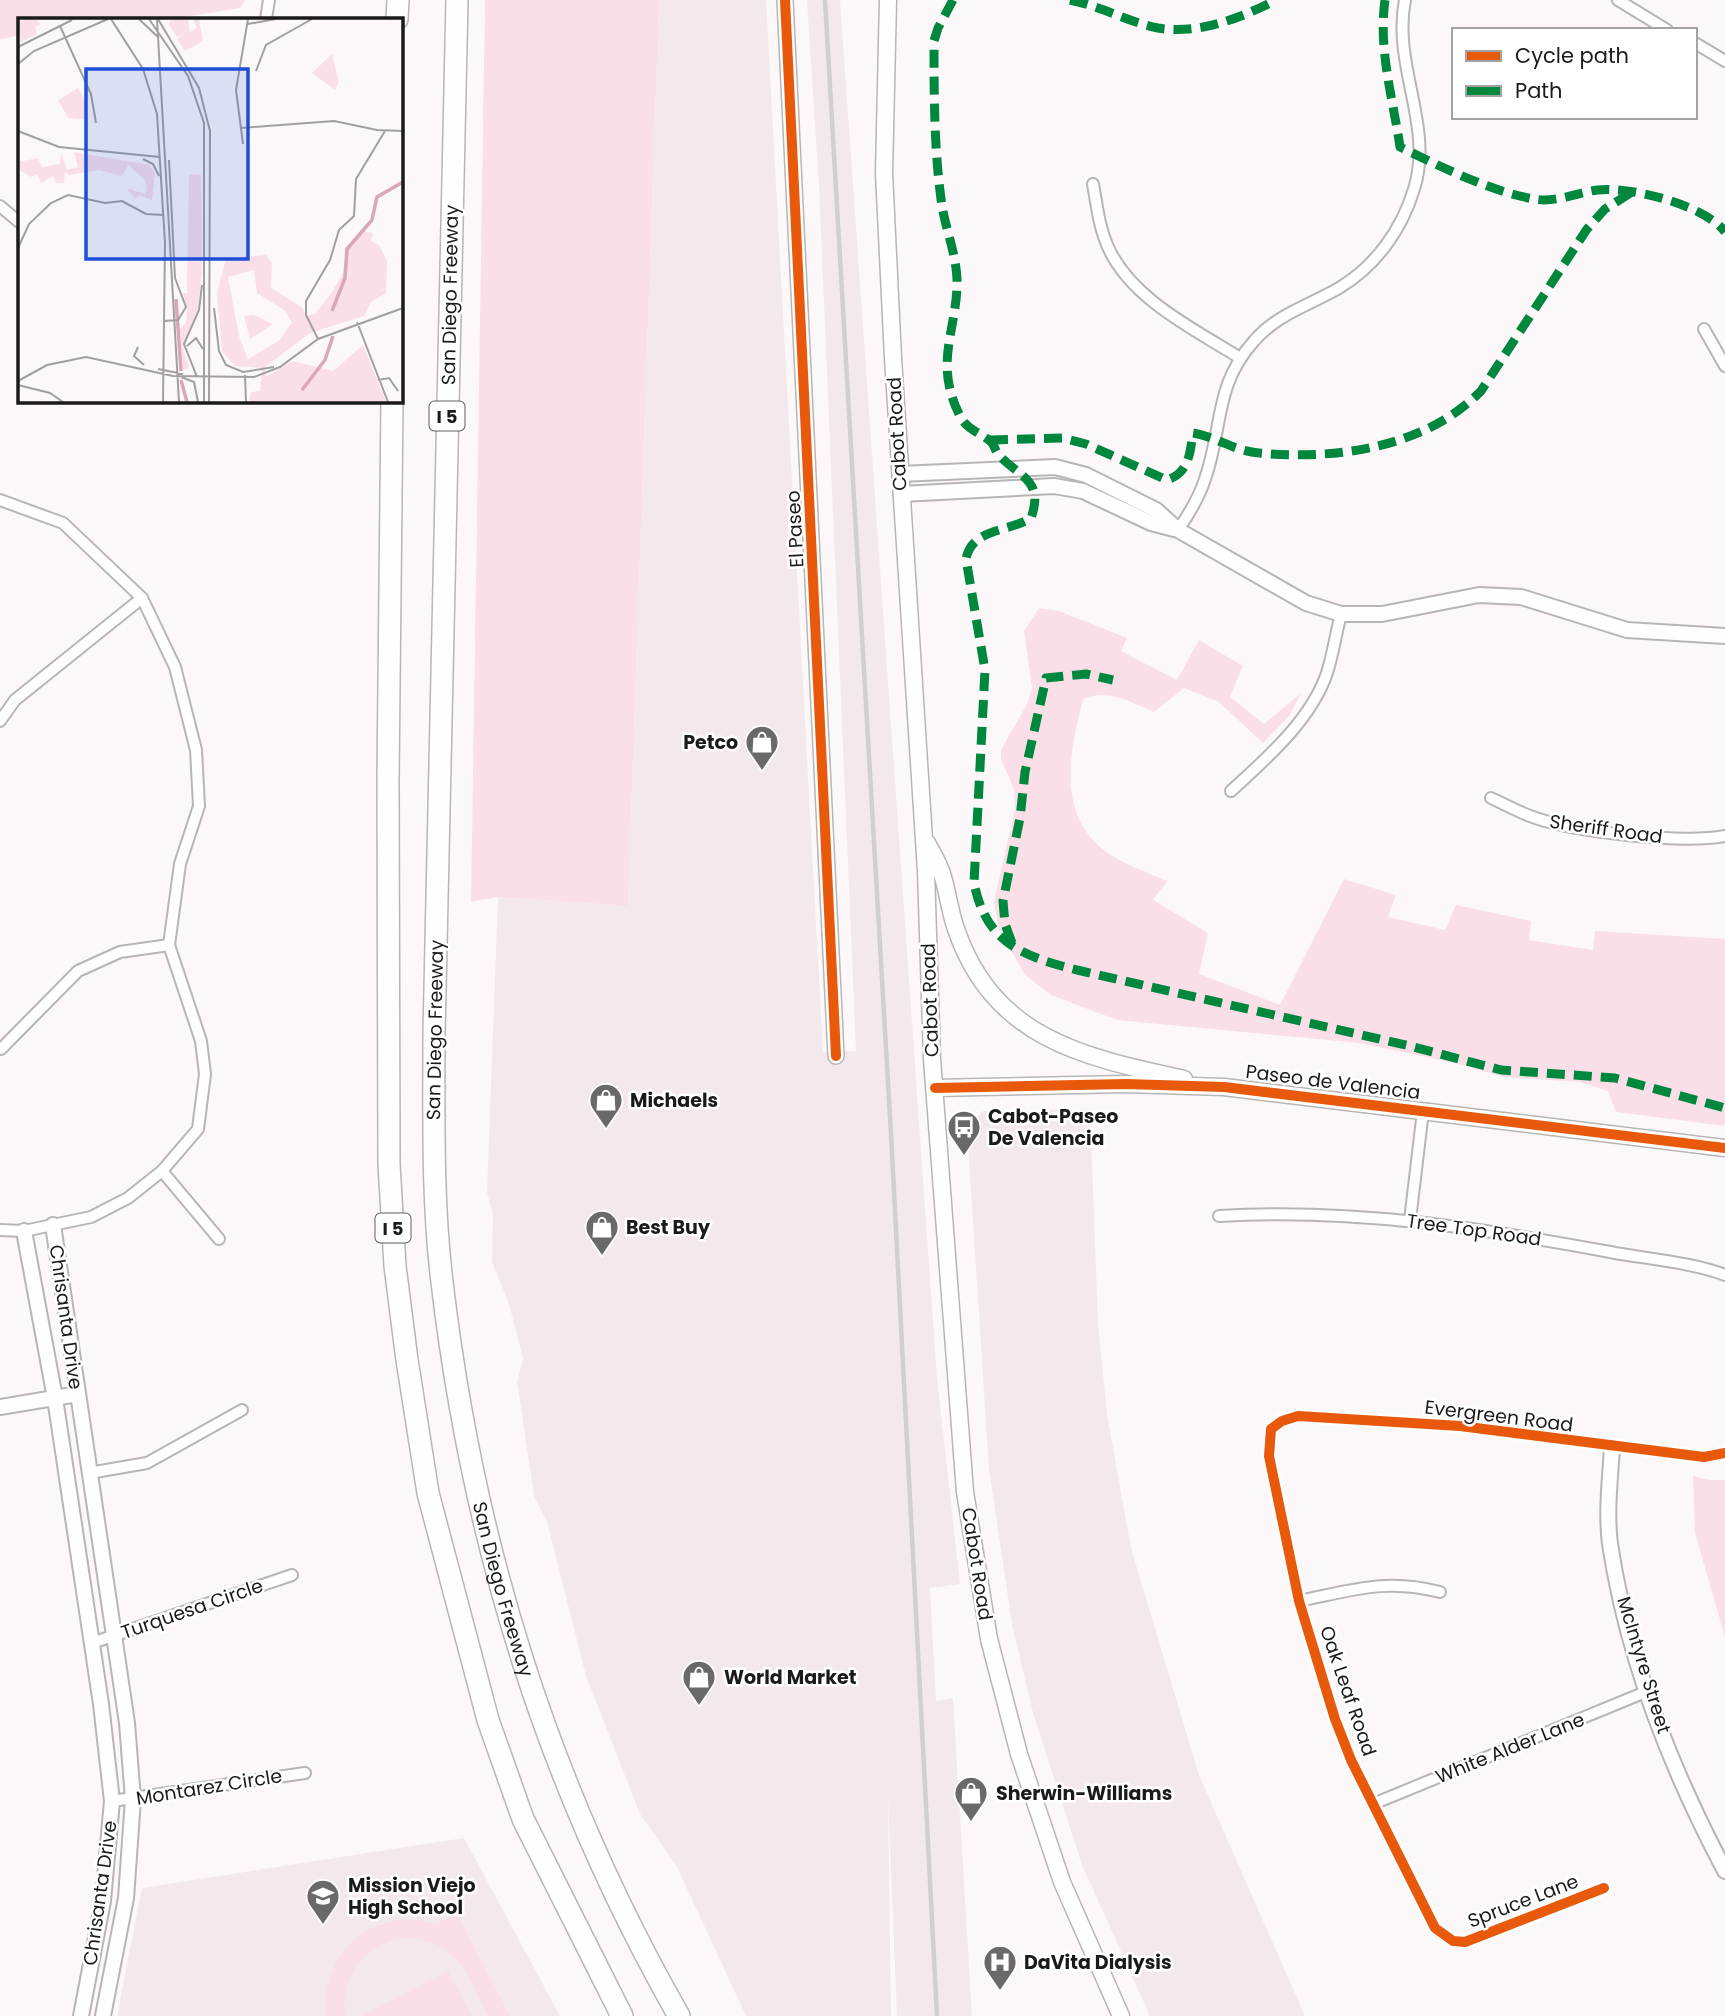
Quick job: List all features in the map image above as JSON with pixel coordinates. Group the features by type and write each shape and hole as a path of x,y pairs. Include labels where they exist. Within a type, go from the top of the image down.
{"highway":[{"path":"397,18 398,0"},
{"name":"San Diego Freeway","path":"457,0 434,1034 434,1157 442,1280 466,1448 483,1526 516,1643 540,1717 583,1826 635,1939 679,2016"},
{"name":"I 5","path":"393,402 387,779 389,1164 396,1266 407,1360 428,1493 488,1720 523,1819 622,2016"}],"main road":[{"name":"Cabot Road","path":"888,0 884,173 901,494 924,836 935,1088 960,1437 979,1585 1003,1701 1040,1823 1083,1932 1121,2016"},
{"path":"924,836 943,874 956,929 972,965 1006,1007 1031,1028 1086,1056 1224,1087"},
{"name":"Paseo de Valencia","path":"935,1088 1115,1084 1224,1087 1725,1148"}],"street":[{"path":"266,18 268,0"},
{"name":"El Paseo","path":"785,0 836,1056"},
{"path":"1178,530 1206,477 1219,410 1240,358 1256,338 1285,315 1340,287 1376,259 1400,224 1415,187 1420,156 1417,114 1401,43 1405,0"},
{"path":"1618,0 1664,28"},
{"path":"1697,44 1725,61"},
{"path":"1093,184 1099,224 1109,250 1126,277 1163,307 1240,358"},
{"path":"0,206 18,221"},
{"path":"1704,329 1725,366"},
{"path":"900,474 1055,467 1115,487 1156,510 1178,530 1306,603 1341,614 1382,614 1479,595 1521,597 1627,630 1725,635"},
{"path":"901,494 1054,486 1083,491 1151,523 1178,530"},
{"name":"Chrisanta Drive","path":"0,500 63,523 142,598 175,667 196,750 200,806 180,864 169,946 201,1041 205,1074 198,1129 162,1171 128,1199 91,1217 53,1226 127,1723 133,1800 126,1898 103,2016"},
{"path":"0,721 15,700 142,598"},
{"path":"1231,791 1296,726 1314,700 1326,674 1341,614"},
{"name":"Sheriff Road","path":"1491,797 1531,817 1560,825 1679,839 1725,836"},
{"path":"1,1049 78,971 120,952 169,946"},
{"path":"1410,1220 1423,1111"},
{"path":"162,1171 219,1239"},
{"name":"Tree Top Road","path":"1219,1216 1317,1215 1410,1220 1508,1233 1725,1275"},
{"path":"0,1230 24,1231 53,1226"},
{"name":"Chrisanta Drive","path":"24,1231 55,1398 92,1643 112,1801 103,1901 81,2016"},
{"path":"0,1407 78,1394"},
{"path":"89,1473 147,1463 242,1410"},
{"name":"Evergreen Road","path":"1271,1429 1282,1421 1298,1416 1460,1426 1612,1448 1704,1457 1725,1453"},
{"name":"Oak Leaf Road","path":"1271,1429 1269,1456 1299,1601 1335,1719 1373,1804 1435,1928 1453,1941"},
{"name":"McIntyre Street","path":"1612,1448 1608,1503 1610,1544 1648,1691 1697,1816 1725,1871"},
{"name":"Turquesa Circle","path":"92,1643 292,1575"},
{"path":"1299,1601 1380,1584 1412,1584 1440,1592"},
{"name":"White Alder Lane","path":"1373,1804 1648,1691"},
{"name":"Montarez Circle","path":"112,1801 305,1773"},
{"name":"Spruce Lane","path":"1453,1941 1476,1939 1605,1888"}],"shaded area":[{"path":"0,0 245,0 240,8 178,18 18,18 18,36 0,39"},
{"path":"485,0 659,0 628,906 498,897 471,902"},
{"path":"659,0 766,0 823,1052 856,1051 819,186 807,0 840,0 937,1378 960,1584 930,1588 936,1701 953,1698 972,2016 897,2016 888,1798 891,2016 746,2016 676,1865 640,1814 586,1676 547,1522 534,1496 517,1382 523,1358 509,1304 492,1262 493,1215 487,1192 498,897 628,906"},
{"path":"1039,608 1059,611 1127,638 1121,651 1177,680 1199,640 1243,666 1230,697 1264,724 1301,693 1290,715 1263,743 1219,702 1184,688 1154,712 1110,696 1083,699 1075,734 1071,771 1071,789 1081,824 1092,839 1108,853 1167,881 1153,900 1208,933 1199,974 1280,1005 1344,879 1396,895 1388,917 1445,930 1456,905 1531,921 1529,940 1593,950 1595,931 1725,939 1725,1126 1616,1112 1608,1091 1579,1082 1504,1077 1455,1063 1360,1043 1117,1020 1051,995 1025,975 999,929 994,902 1015,809 1014,789 1001,759 1001,750 1027,704 1032,688 1024,631"},
{"path":"1090,1109 1098,1323 1107,1414 1131,1548 1199,1775 1305,2016 1150,2016 1082,1865 1033,1713 1012,1624 989,1470 967,1128 983,1111"},
{"path":"1693,1476 1725,1480 1725,1637 1695,1533"},
{"name":"Mission Viejo High School","path":"464,1838 560,2016 117,2016 142,1888"},
{"path":"457,1913 510,2016 488,2016 455,1958 430,1942 411,1938 392,1941 375,1949 361,1961 351,1977 345,1995 346,2016 326,2016 327,1992 332,1971 343,1952 357,1938 375,1927 395,1921 417,1920 440,1925 440,1922"},
{"path":"448,1971 472,2016 361,2016"}],"railway":[{"path":"825,0 891,1134 937,2016"}],"marked path":[{"path":"953,0 934,41 937,165 957,279 947,361 948,378 951,395 962,419 991,442 998,454 1027,480 1035,495 1031,518 983,536 970,549 966,559 985,670 974,883 987,920 1009,944 1023,952 1077,970 1410,1046 1501,1070 1615,1078 1725,1108"},
{"path":"1070,0 1147,25 1173,30 1219,23 1276,0"},
{"path":"1385,0 1383,37 1400,147 1466,177 1518,196 1550,200 1597,190 1647,194 1701,213 1725,232"},
{"path":"990,440 1062,438 1086,444 1167,480 1180,473 1184,467 1193,433 1250,452 1288,455 1348,451 1406,438 1434,426 1481,391 1587,229 1605,209 1632,192"},
{"path":"1012,943 1005,924 1003,901 1020,818 1025,772 1046,678 1086,674 1113,680"}],"cycle path":[{"path":"785,0 836,1056"},
{"path":"935,1088 1126,1084 1224,1087 1725,1148"},
{"path":"1604,1888 1465,1942 1453,1941 1435,1928 1351,1760 1335,1719 1299,1601 1269,1456 1271,1429 1282,1421 1298,1416 1460,1426 1704,1457 1725,1453"}],"place":[{"name":"Petco","path":"762,772"},
{"name":"Michaels","path":"606,1130"},
{"name":"Cabot-Paseo De Valencia","path":"964,1157"},
{"name":"Best Buy","path":"602,1257"},
{"name":"World Market","path":"699,1707"},
{"name":"Sherwin-Williams","path":"971,1823"},
{"name":"Mission Viejo High School","path":"323,1926"},
{"name":"DaVita Dialysis","path":"1000,1992"}]}
